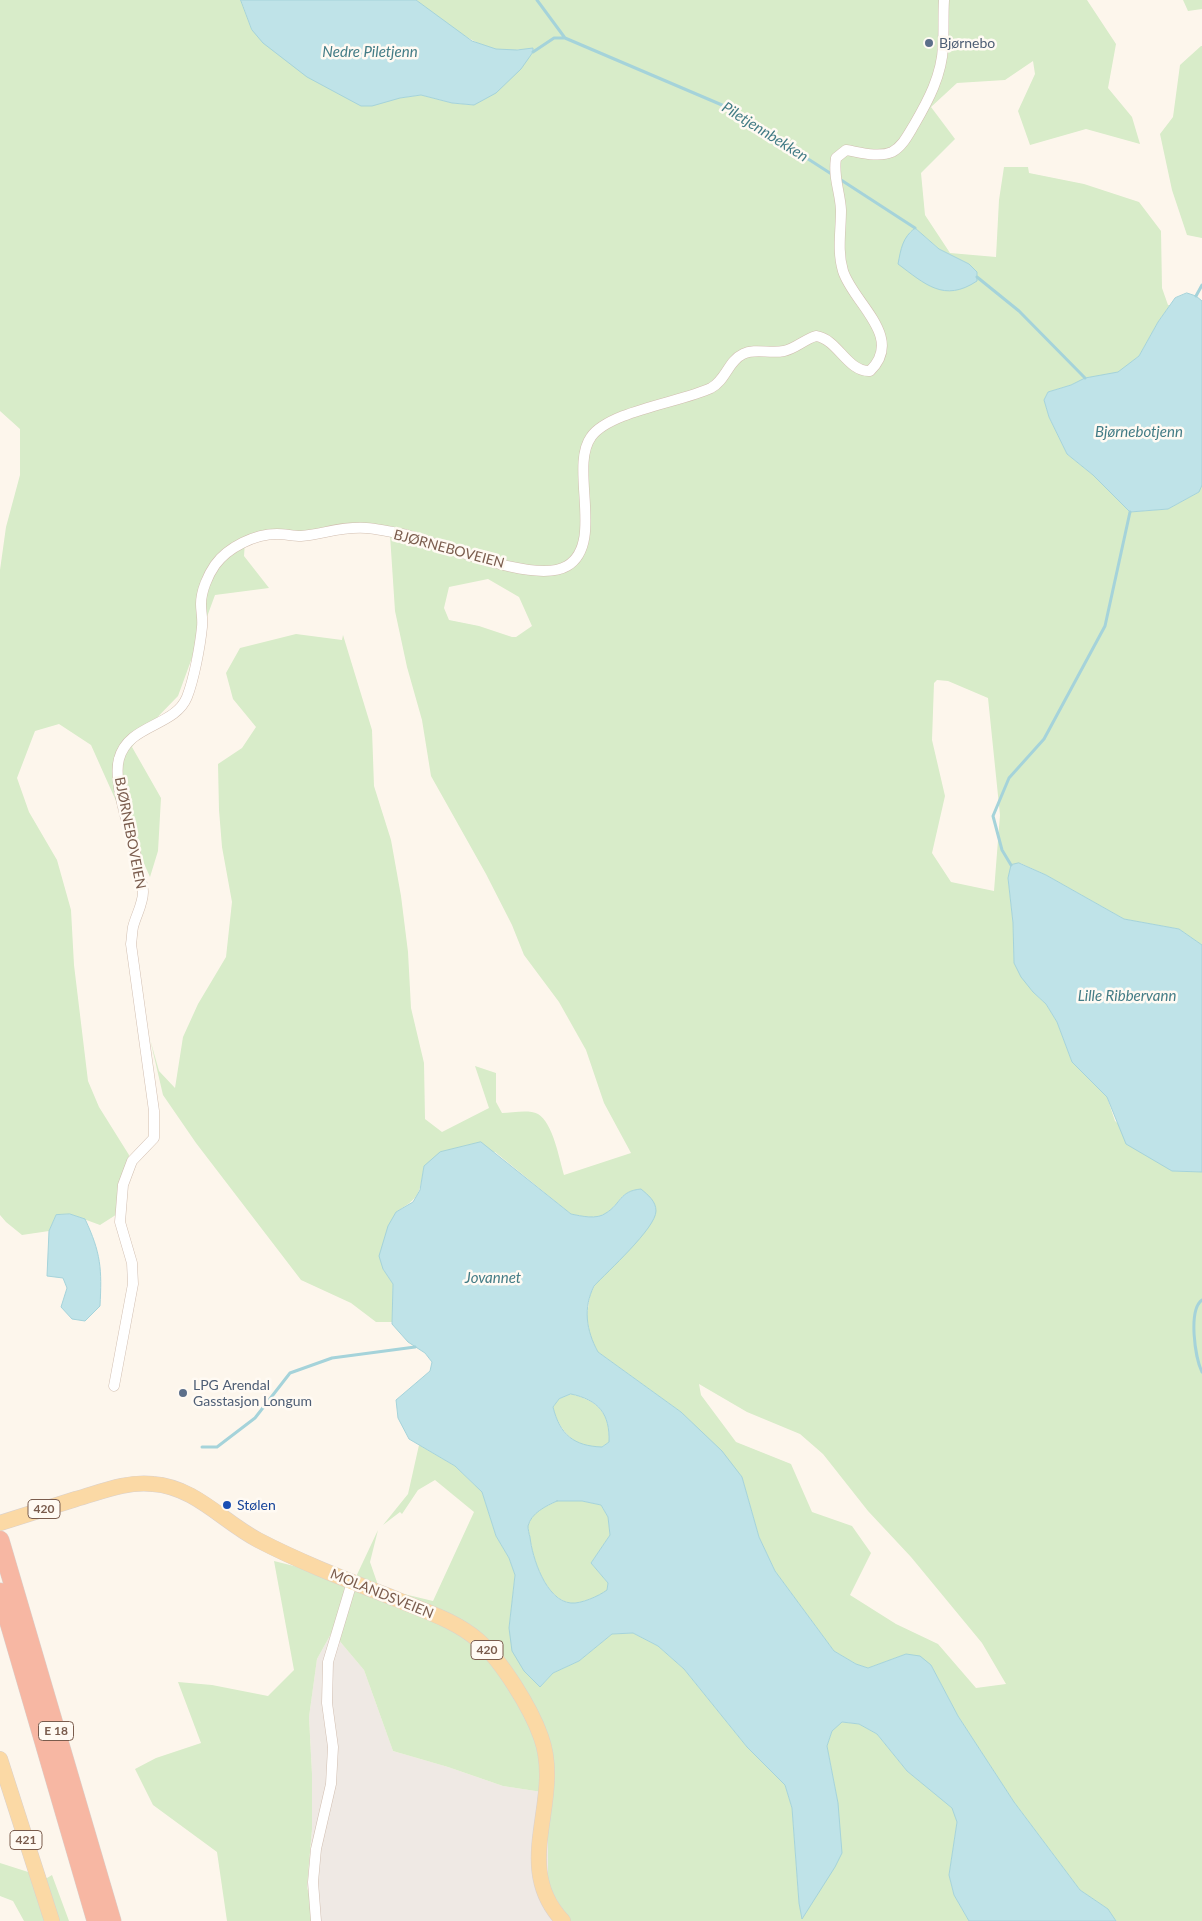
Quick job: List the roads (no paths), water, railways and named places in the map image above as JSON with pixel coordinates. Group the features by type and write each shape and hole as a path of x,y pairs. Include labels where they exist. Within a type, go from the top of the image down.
{"highway":[{"name":"E 18","path":"0,1540 112,1921"},
{"name":"E 18","path":"0,1592 96,1921"}],"main road":[{"name":"MOLANDSVEIEN","path":"0,1523 122,1485 162,1485 183,1490 193,1495 224,1518 290,1556 432,1614 467,1632 490,1653 521,1697 540,1736 547,1763 547,1788 538,1862 539,1876 548,1901 563,1921"},
{"name":"421","path":"0,1759 52,1921"},
{"name":"421","path":"0,1779 45,1921"}],"street":[{"name":"BJØRNEBOVEIEN","path":"114,1386 132,1284 132,1264 120,1222 123,1185 132,1161 154,1138 154,1111 131,944 133,927 143,893 138,864 122,807 117,772 119,757 127,743 135,735 168,718 185,702 200,639 203,589 216,564 236,547 256,537 277,534 301,536 345,528 367,528 407,535 472,556 528,569 547,571 565,568 574,561 582,544 586,514 583,458 586,444 593,433 610,423 657,404 708,389 722,379 732,362 740,355 749,352 785,351 816,336 827,340 861,370 870,371 878,364 883,349 876,326 843,272 840,251 841,208 834,171 836,158 846,150 877,154 890,153 898,148 908,134 929,100 940,68 943,47 944,0"},
{"path":"316,1921 313,1882 316,1849 331,1784 333,1747 327,1703 328,1662 341,1613 352,1582"}],"water":[{"name":"Nedre Piletjenn","path":"241,0 416,0 472,41 496,49 517,50 533,48 533,52 521,69 496,93 474,105 452,103 421,95 400,98 372,106 361,106 307,77 263,43 252,30"},
{"path":"915,228 939,249 969,264 977,272 977,281 965,287 945,291 926,284 898,264 905,240"},
{"name":"Bjørnebotjenn","path":"1187,293 1196,296 1202,301 1202,485 1199,492 1168,509 1130,512 1093,475 1067,454 1049,417 1044,400 1048,392 1071,385 1085,378 1118,372 1139,356 1158,322 1175,298"},
{"name":"Lille Ribbervann","path":"1019,863 1046,875 1124,919 1179,929 1202,945 1202,1172 1172,1171 1126,1144 1107,1097 1072,1062 1057,1022 1046,1004 1021,977 1014,963 1013,923 1008,878 1011,865"},
{"name":"Jovannet","path":"481,1142 571,1214 589,1217 602,1215 611,1209 624,1195 634,1190 641,1189 651,1198 655,1204 656,1211 654,1219 640,1239 594,1286 588,1302 587,1319 591,1336 598,1352 681,1412 722,1451 742,1477 759,1537 775,1571 834,1651 856,1664 868,1668 906,1654 920,1656 931,1665 958,1716 1014,1802 1080,1890 1108,1909 1116,1921 969,1921 954,1895 949,1875 957,1822 952,1808 907,1771 877,1734 859,1724 842,1722 832,1731 827,1746 838,1803 842,1853 802,1919 799,1903 792,1808 785,1785 747,1747 684,1669 658,1646 633,1633 612,1634 579,1661 553,1673 540,1687 524,1671 512,1651 509,1628 515,1575 509,1558 496,1536 482,1492 455,1466 409,1439 398,1418 396,1400 430,1371 432,1362 425,1353 408,1342 392,1324 393,1284 383,1269 379,1256 388,1226 396,1212 413,1202 420,1190 424,1166 440,1152","holes":["571,1394 596,1404 605,1416 609,1432 609,1442 602,1447 576,1441 564,1432 553,1407 559,1399","557,1501 582,1501 601,1505 608,1517 610,1535 591,1563 608,1583 607,1590 585,1601 571,1603 554,1595 542,1577 531,1545 528,1527 532,1517 540,1510"]},
{"path":"70,1214 85,1219 99,1261 101,1282 100,1306 85,1321 72,1319 61,1307 67,1288 63,1278 47,1276 49,1231 56,1215"}],"waterway":[{"name":"Piletjennbekken","path":"537,0 565,38 729,108 833,175"},
{"path":"533,52 554,38 565,38"},
{"name":"Piletjennbekken","path":"838,178 915,228"},
{"path":"977,277 1019,311 1085,378"},
{"path":"1196,296 1202,285"},
{"path":"1011,865 1002,850 993,816 1009,778 1044,739 1105,626 1130,512"},
{"path":"1202,1300 1198,1305 1194,1323 1195,1346 1202,1372"},
{"path":"202,1447 217,1447 255,1418 290,1373 332,1358 415,1347"}],"place":[{"name":"Bjørnebo","path":"929,43"},
{"name":"LPG Arendal Gasstasjon Longum","path":"183,1393"},
{"name":"Stølen","path":"227,1505"}]}
